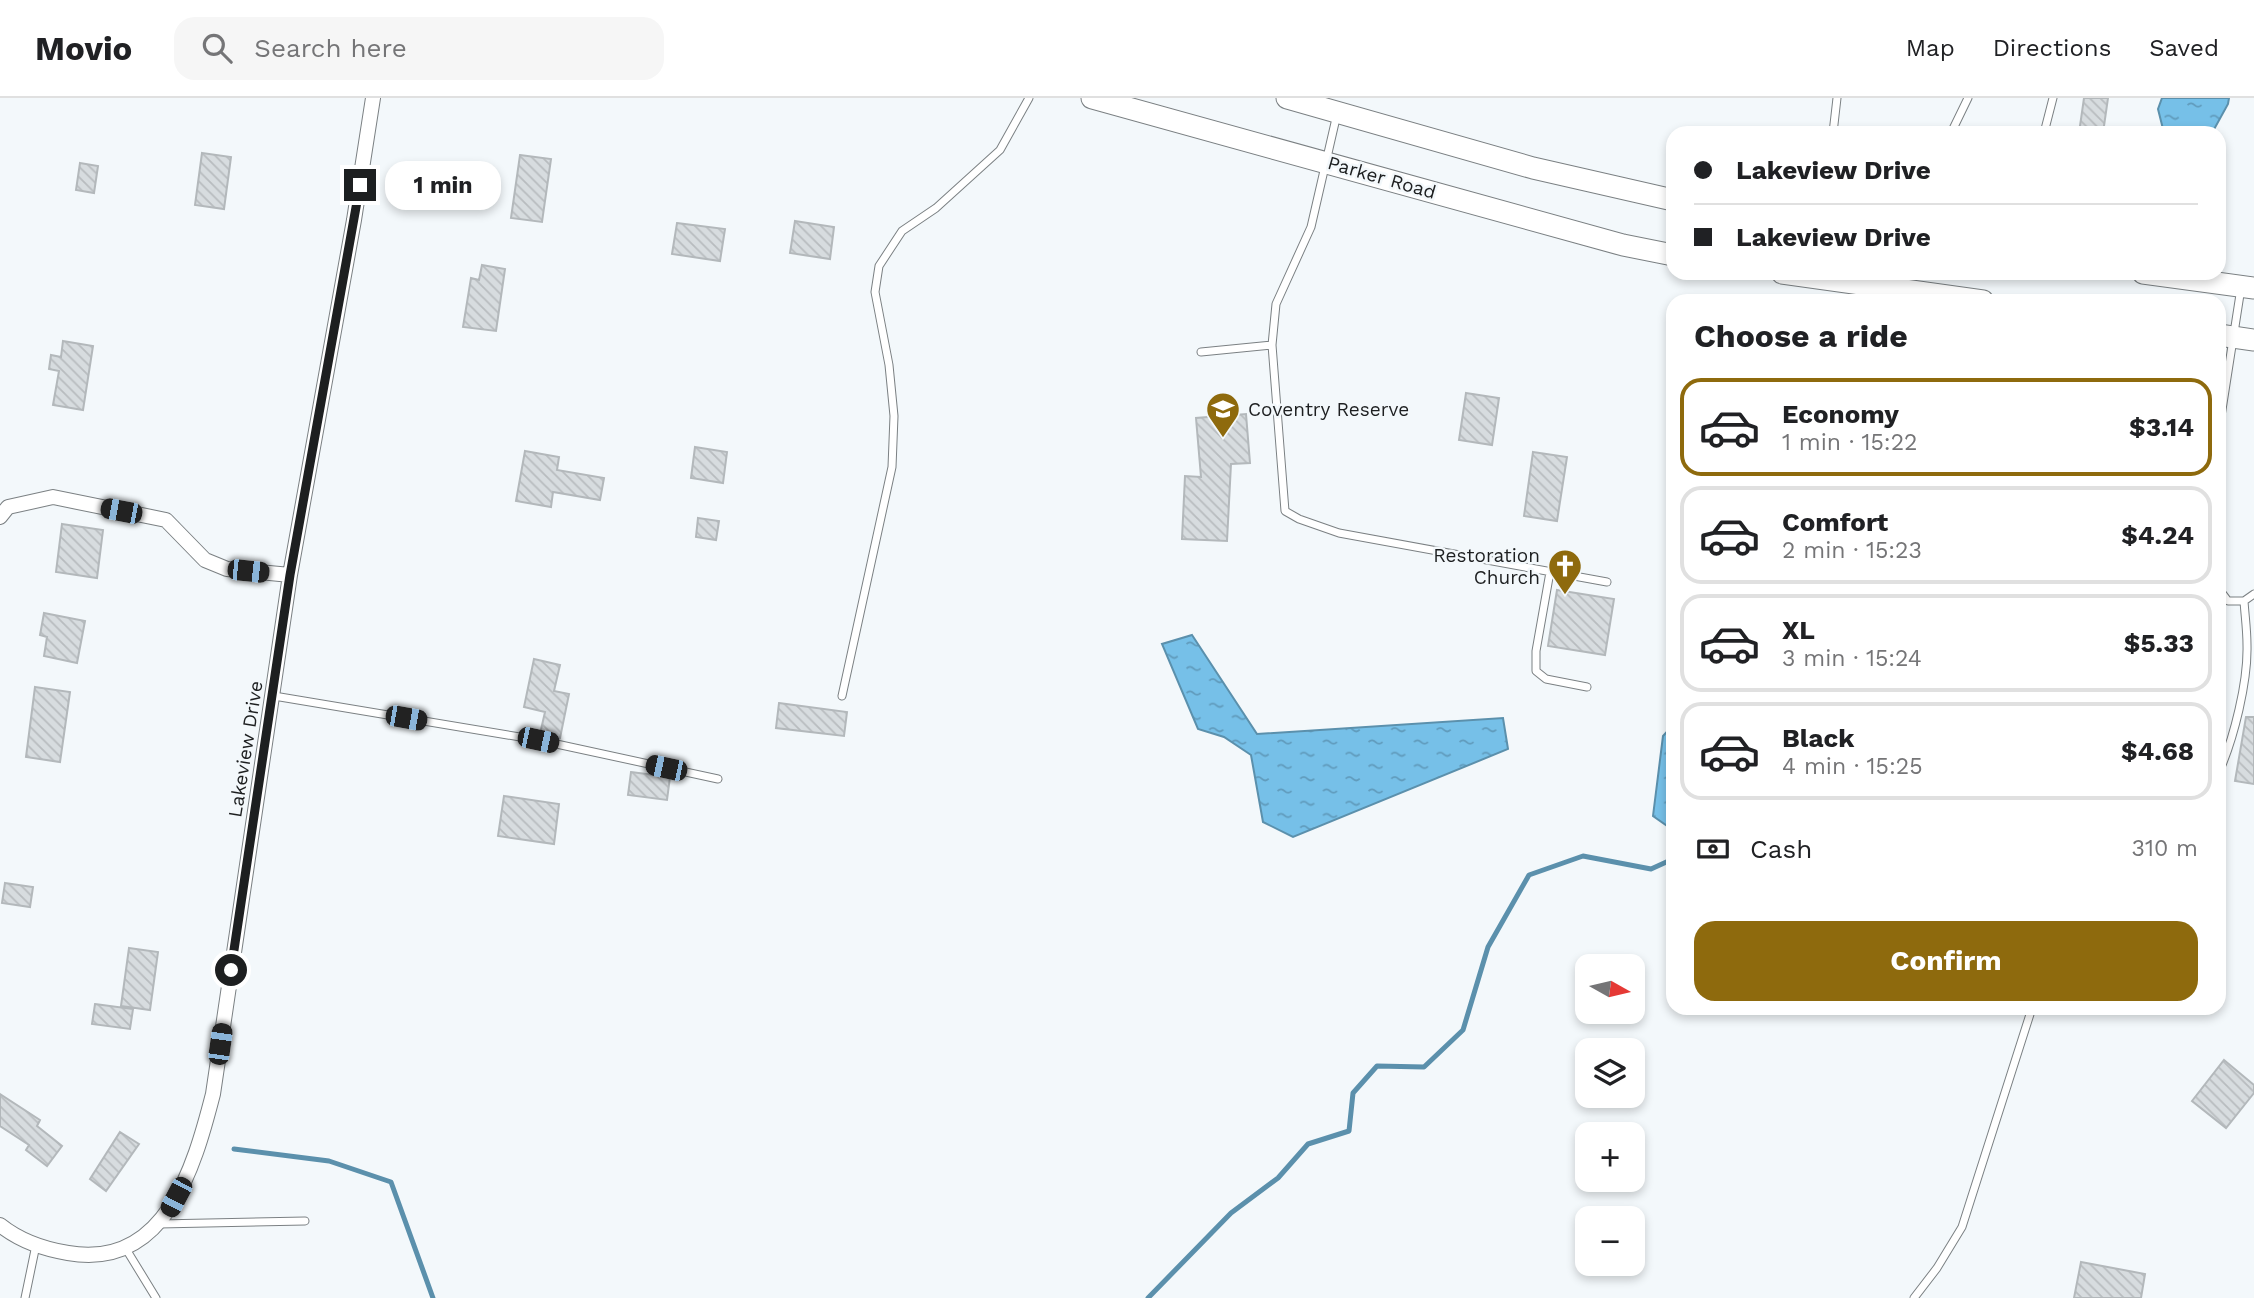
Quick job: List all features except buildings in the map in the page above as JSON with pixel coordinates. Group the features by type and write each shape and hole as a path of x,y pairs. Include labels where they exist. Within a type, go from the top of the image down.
{"main road":[{"name":"Parker Road","path":"1092,98 1324,160 1598,238 1666,253"},
{"path":"1287,98 1583,181 1666,199"},
{"path":"1832,280 1933,294"},
{"path":"2196,280 2248,287"}],"street":[{"name":"Lakeview Drive","path":"0,1224 36,1245 78,1255 102,1255 125,1249 142,1239 166,1216 195,1156 213,1094 290,575 356,209 373,98"},
{"path":"0,517 8,507 53,497 166,520 205,560 227,569 290,575"}],"lane":[{"path":"842,696 892,467 894,416 889,365 875,292 879,266 902,231 936,208 1000,150 1029,98"},
{"path":"1834,126 1837,98"},
{"path":"1954,126 1968,98"},
{"path":"2046,126 2053,98"},
{"path":"1337,113 1324,160 1311,227 1276,304 1272,345 1285,511 1298,519 1339,533 1607,582"},
{"path":"2226,389 2235,337 2248,287"},
{"path":"1200,352 1272,345"},
{"path":"1550,572 1535,651 1536,671 1546,679 1587,687"},
{"path":"2226,598 2228,601 2244,601 2254,594"},
{"path":"2226,756 2240,703 2248,647 2244,601"},
{"path":"274,696 538,740 718,779"},
{"path":"1914,1298 1937,1268 1962,1227 2030,1015"},
{"path":"159,1224 305,1221"},
{"path":"24,1298 36,1245"},
{"path":"125,1249 156,1298"}],"water":[{"path":"2162,98 2229,98 2216,126 2162,126 2158,109"},
{"path":"1192,635 1257,734 1503,718 1508,749 1293,837 1263,822 1251,755 1224,737 1198,729 1162,644"},
{"path":"1666,733 1666,825 1653,816 1663,736"}],"waterway":[{"path":"1148,1298 1231,1213 1278,1178 1308,1144 1349,1131 1353,1093 1377,1066 1424,1067 1463,1030 1488,947 1529,875 1583,856 1651,869 1666,862"},
{"path":"234,1149 329,1161 391,1182 433,1298"}],"place":[{"name":"Coventry Reserve","path":"1223,439"},
{"name":"Restoration Church","path":"1565,596"}],"route":[{"path":"231,970 290,575 360,185"}]}
